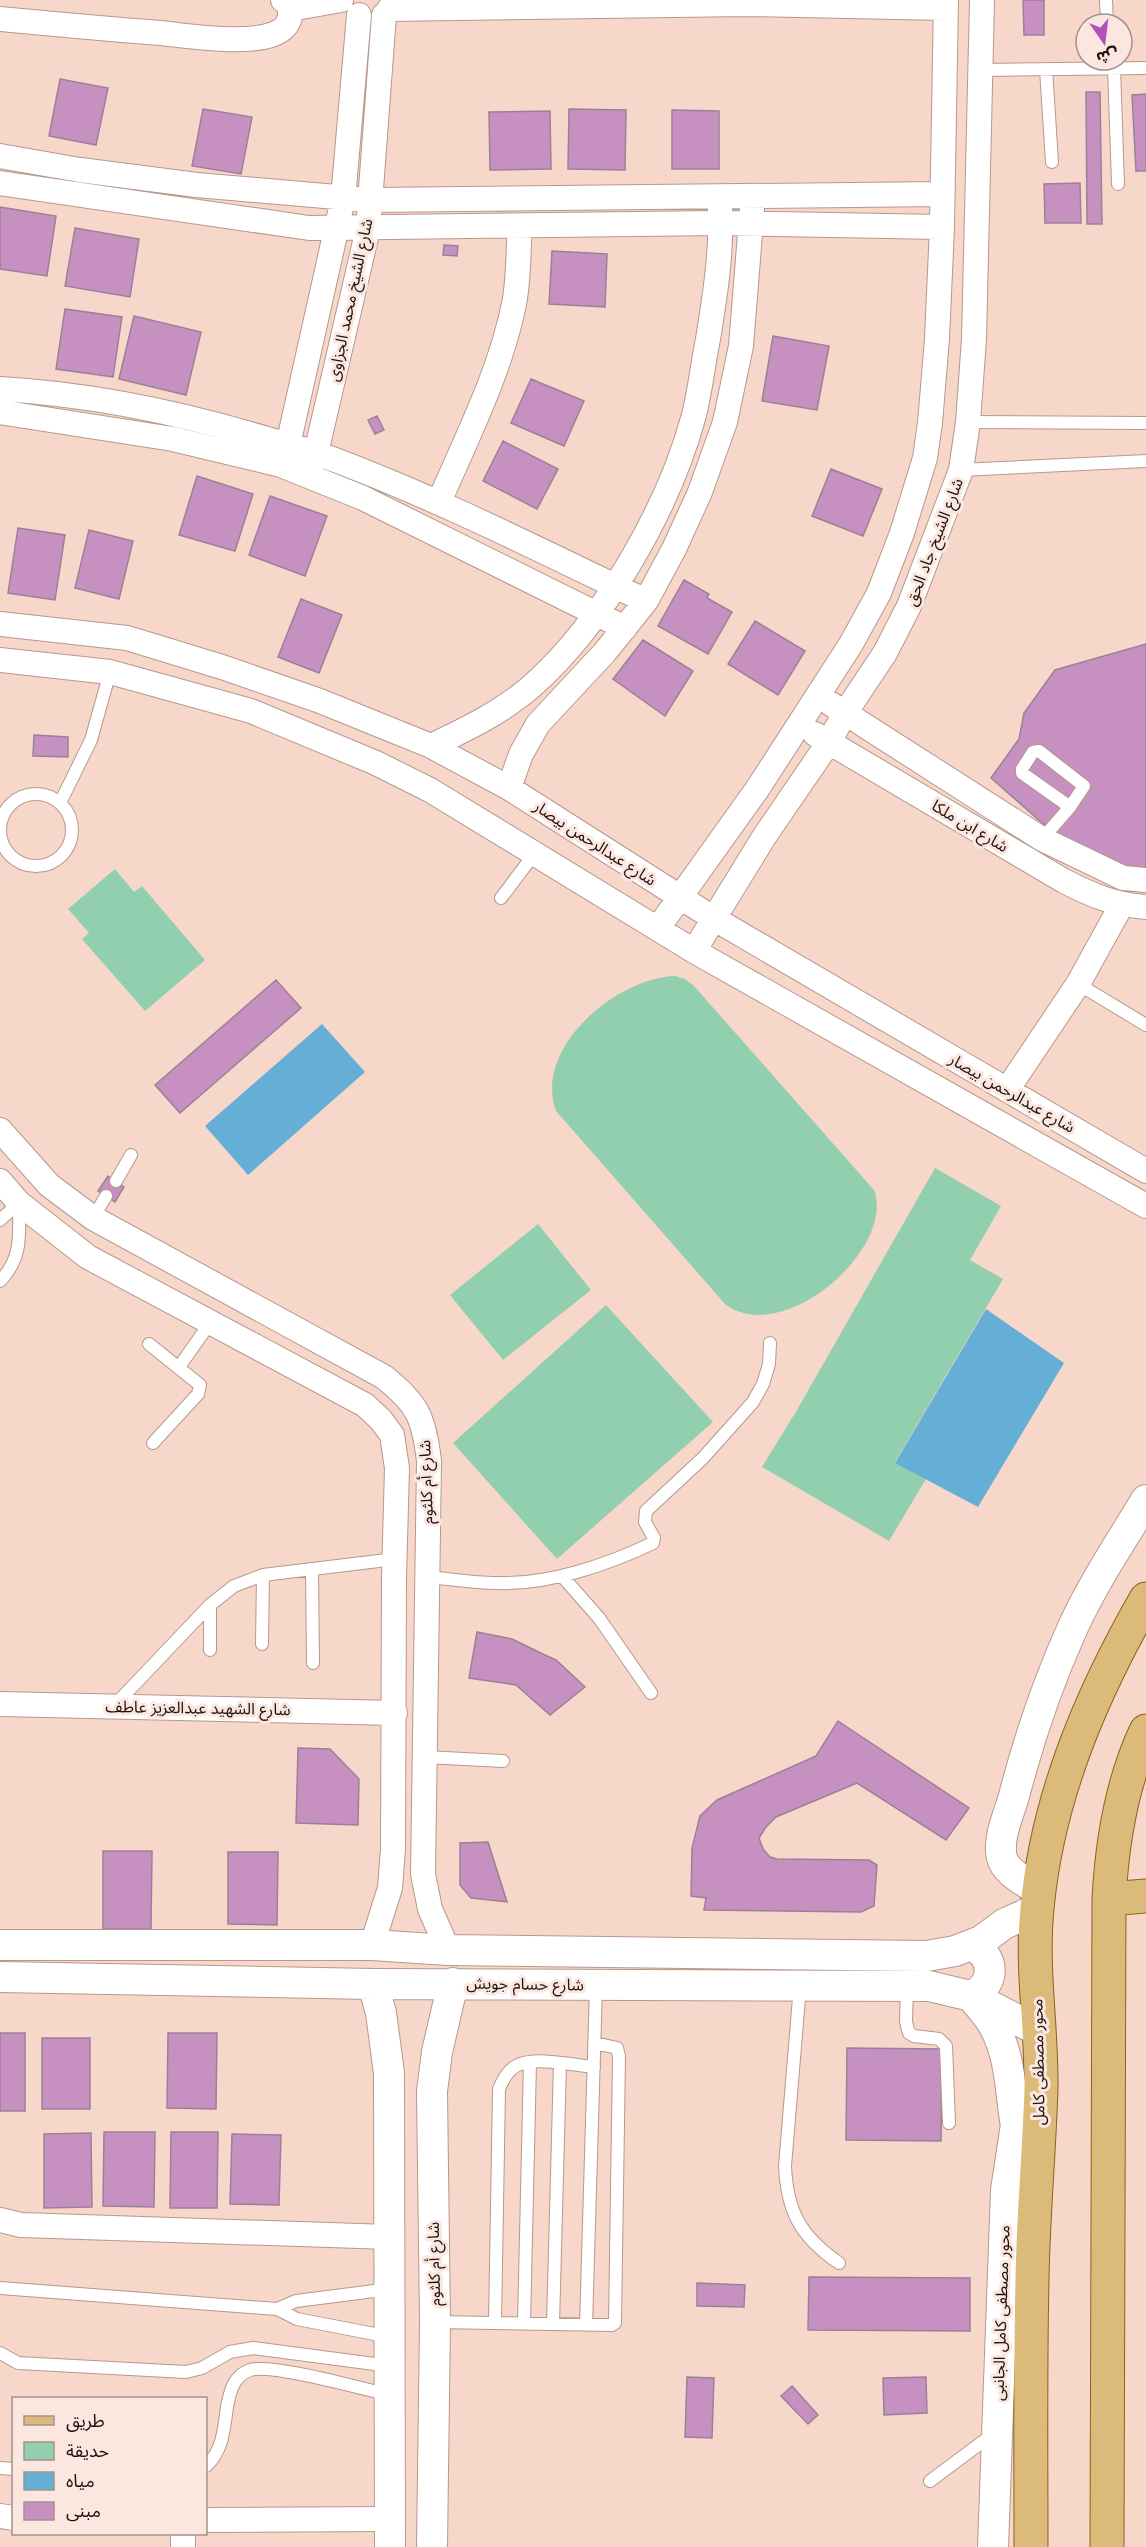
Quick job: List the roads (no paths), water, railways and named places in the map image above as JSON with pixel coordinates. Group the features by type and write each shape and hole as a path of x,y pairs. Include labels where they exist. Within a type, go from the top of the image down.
{"main road":[{"name":"محور مصطفى كامل","path":"1031,2547 1032,2278 1041,2087 1035,1957 1038,1900 1050,1829 1077,1740 1113,1658 1146,1599"},
{"path":"1107,2547 1109,1899 1118,1816 1129,1775 1146,1731"},
{"path":"1109,1899 1146,1896"}],"street":[{"name":"شارع الشيخ جاد الحق","path":"694,951 764,837 829,742 845,713 885,653 909,606 961,470 968,422 975,327 982,0"},
{"path":"0,19 231,38 273,34 285,28 290,19 287,4 350,5 372,19 388,8 747,2 946,4"},
{"name":"شارع الشيخ جاد الحق","path":"658,928 800,725 851,644 879,593 902,533 925,458 937,339 942,227 946,4"},
{"name":"شارع الشيخ محمد الجزاوى","path":"285,455 343,199 350,5"},
{"name":"شارع الشيخ محمد الجزاوى","path":"312,464 368,229 388,8"},
{"path":"944,44 981,45"},
{"path":"0,156 80,170 197,185 343,199 942,194"},
{"path":"0,183 274,225 337,229 721,223 942,227"},
{"path":"431,746 508,705 534,685 597,614 652,522 677,468 694,414 717,285 721,223 719,196"},
{"path":"509,788 528,740 538,724 626,628 645,602 674,549 700,492 725,422 741,346 752,223 752,196"},
{"path":"439,502 491,383 504,347 515,301 520,226"},
{"path":"0,389 97,400 220,425 285,455 439,502 645,602"},
{"path":"0,412 285,455"},
{"path":"312,464 363,498 626,628"},
{"name":"شارع عبدالرحمن بيصار","path":"0,624 127,638 222,667 320,701 431,746 509,788 713,918 1146,1171"},
{"name":"شارع عبدالرحمن بيصار","path":"0,660 110,672 250,711 376,763 430,790 694,951 1146,1206"},
{"name":"شارع ابن ملكا","path":"817,696 1042,839 1124,878 1146,880"},
{"name":"شارع ابن ملكا","path":"800,725 1094,897 1121,906 1146,907"},
{"path":"1064,881 1074,856"},
{"path":"1007,1090 1078,984 1121,906"},
{"name":"شارع أم كلثوم","path":"0,1130 49,1185 93,1218 384,1377 408,1396 419,1416 426,1437 429,1461 423,1874 430,1909 448,1950"},
{"name":"شارع أم كلثوم","path":"1,1183 19,1203 88,1257 365,1405 381,1420 392,1435 396,1450 393,1849 390,1888 372,1945"},
{"path":"1038,1900 1009,1870 1001,1855 1001,1844 1015,1790 1034,1725 1074,1625 1100,1576 1146,1500"},
{"path":"395,1568 428,1577"},
{"name":"شارع الشهيد عبدالعزيز عاطف","path":"0,1704 395,1713"},
{"name":"شارع حسام جويش","path":"0,1945 372,1945 448,1950 927,1956 955,1951 981,1941 1038,1900"},
{"path":"88,1945 88,1978"},
{"path":"971,1945 978,1948 988,1959 990,1975 984,1988 971,1996 993,2023 1002,2041 1010,2073 1016,2126"},
{"path":"717,1953 718,1986"},
{"name":"شارع حسام جويش","path":"0,1977 373,1984 929,1986 971,1996 1039,2031"},
{"name":"شارع أم كلثوم","path":"432,2547 435,2322 432,2091 437,2052 453,1983"},
{"path":"207,2520 390,2533 389,2073 381,2013 373,1984"},
{"name":"محور مصطفى كامل الجانبى","path":"993,2547 1006,2190 1017,2118 1041,2087"},
{"path":"0,2220 21,2225 389,2237"}],"lane":[{"path":"981,70 1074,68"},
{"path":"1046,69 1052,162"},
{"path":"1110,72 1118,184"},
{"path":"968,422 1146,423"},
{"path":"961,470 1146,461"},
{"path":"60,803 91,740 110,672"},
{"path":"1042,839 1070,807 1083,789 1083,784 1039,752 1034,752 1022,769 1022,773 1070,807"},
{"path":"42,794 60,803 66,810 72,829 71,839 61,855 44,865 34,865 4,855 0,825 3,816 15,801 23,796 42,794"},
{"path":"501,898 535,853"},
{"path":"1078,984 1146,1025"},
{"path":"116,1181 131,1155"},
{"path":"93,1218 106,1196"},
{"path":"0,1220 19,1203"},
{"path":"0,1281 13,1266 18,1255 19,1203"},
{"path":"178,1367 210,1323"},
{"path":"428,1577 498,1584 562,1576 653,1543 654,1538 645,1522 646,1511 703,1458 753,1402 763,1384 769,1364 770,1343"},
{"path":"149,1344 198,1382 201,1390 153,1443"},
{"path":"114,1706 210,1605 234,1586 263,1575 312,1569 395,1568"},
{"path":"312,1569 313,1663"},
{"path":"262,1644 263,1575"},
{"path":"562,1576 598,1618 651,1692"},
{"path":"210,1605 210,1650"},
{"path":"425,1757 503,1761"},
{"path":"586,2325 596,1986"},
{"path":"800,1986 785,2166 786,2189 792,2212 804,2232 819,2250 839,2263"},
{"path":"907,1986 906,2022 909,2033 914,2036 939,2039 946,2046 949,2123"},
{"path":"435,2322 612,2325 615,2321 620,2056 617,2048 613,2046 594,2043"},
{"path":"495,2323 499,2089 505,2076 516,2066 530,2062 594,2067"},
{"path":"524,2323 530,2062"},
{"path":"553,2324 560,2063"},
{"path":"0,2288 277,2309 391,2366"},
{"path":"277,2309 296,2301 390,2289"},
{"path":"0,2353 18,2363 186,2372 202,2368 230,2352 253,2348 391,2366"},
{"path":"207,2465 215,2456 222,2440 230,2389 236,2378 249,2370 265,2369 307,2376 391,2366"},
{"path":"930,2481 996,2432"}],"water":[{"path":"322,1024 365,1072 248,1175 205,1126"},
{"path":"986,1309 1064,1363 978,1507 895,1463"}]}
